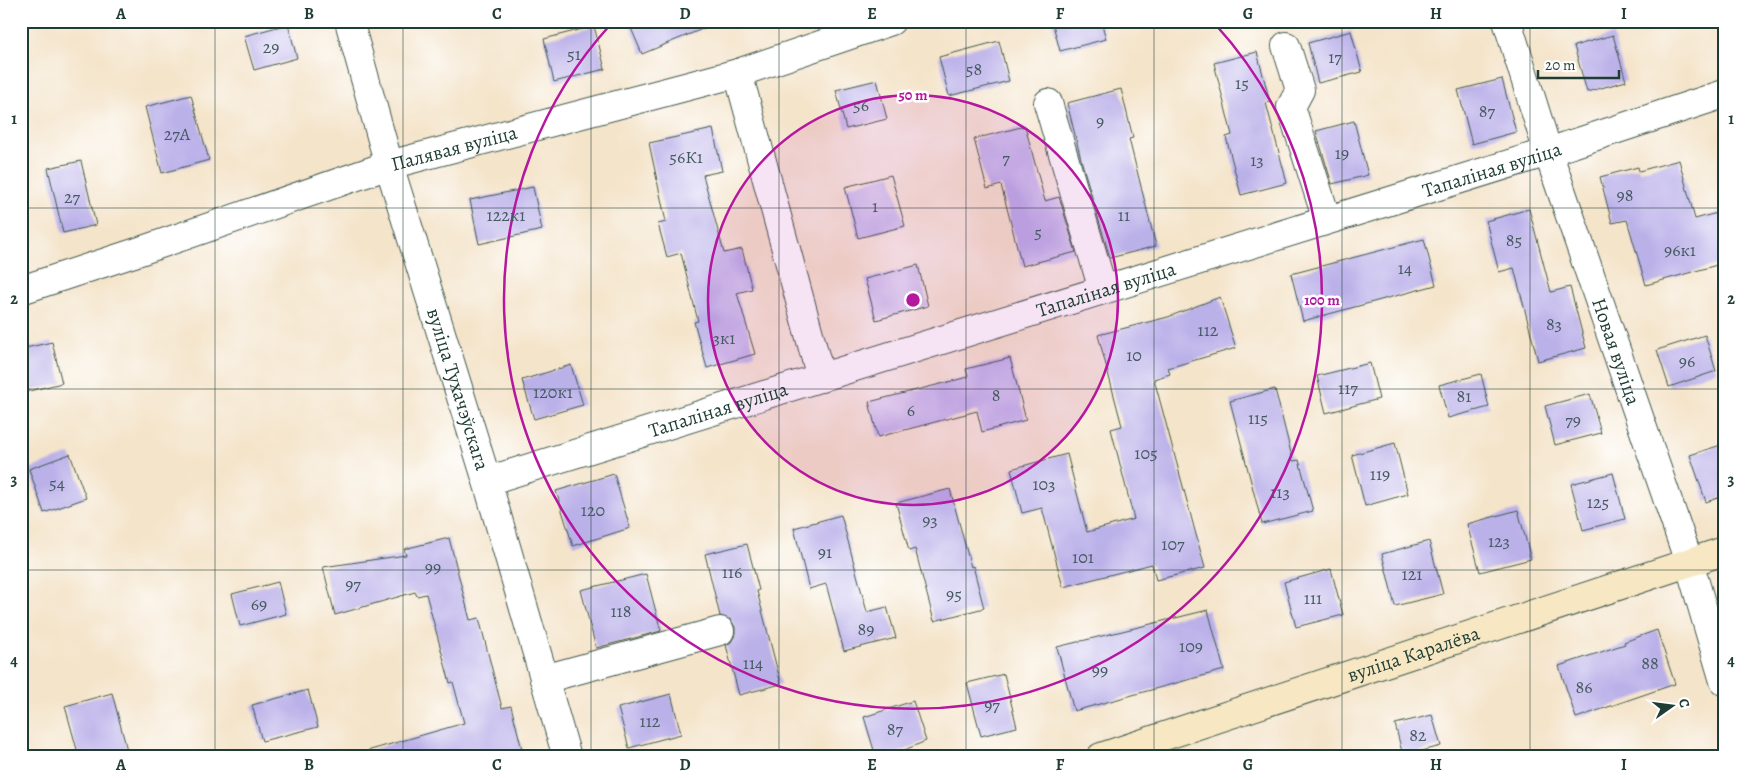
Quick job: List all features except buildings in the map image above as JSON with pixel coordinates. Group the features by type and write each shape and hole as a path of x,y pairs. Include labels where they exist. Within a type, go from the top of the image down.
{"main road":[{"name":"вуліца Каралёва","path":"1101,757 1132,752 1724,551"}],"street":[{"name":"вуліца Тухачэўскага","path":"349,21 389,165 487,481 567,757"},
{"name":"Палявая вуліца","path":"21,290 389,165 738,73 891,21"},
{"name":"Новая вуліца","path":"1507,21 1548,152 1689,562 1724,682"},
{"path":"1286,46 1300,90 1291,106 1327,220"},
{"path":"738,73 821,378"},
{"name":"Тапаліная вуліца","path":"487,481 1548,152 1724,94"},
{"path":"1048,103 1103,290"},
{"path":"544,679 720,631"}]}
